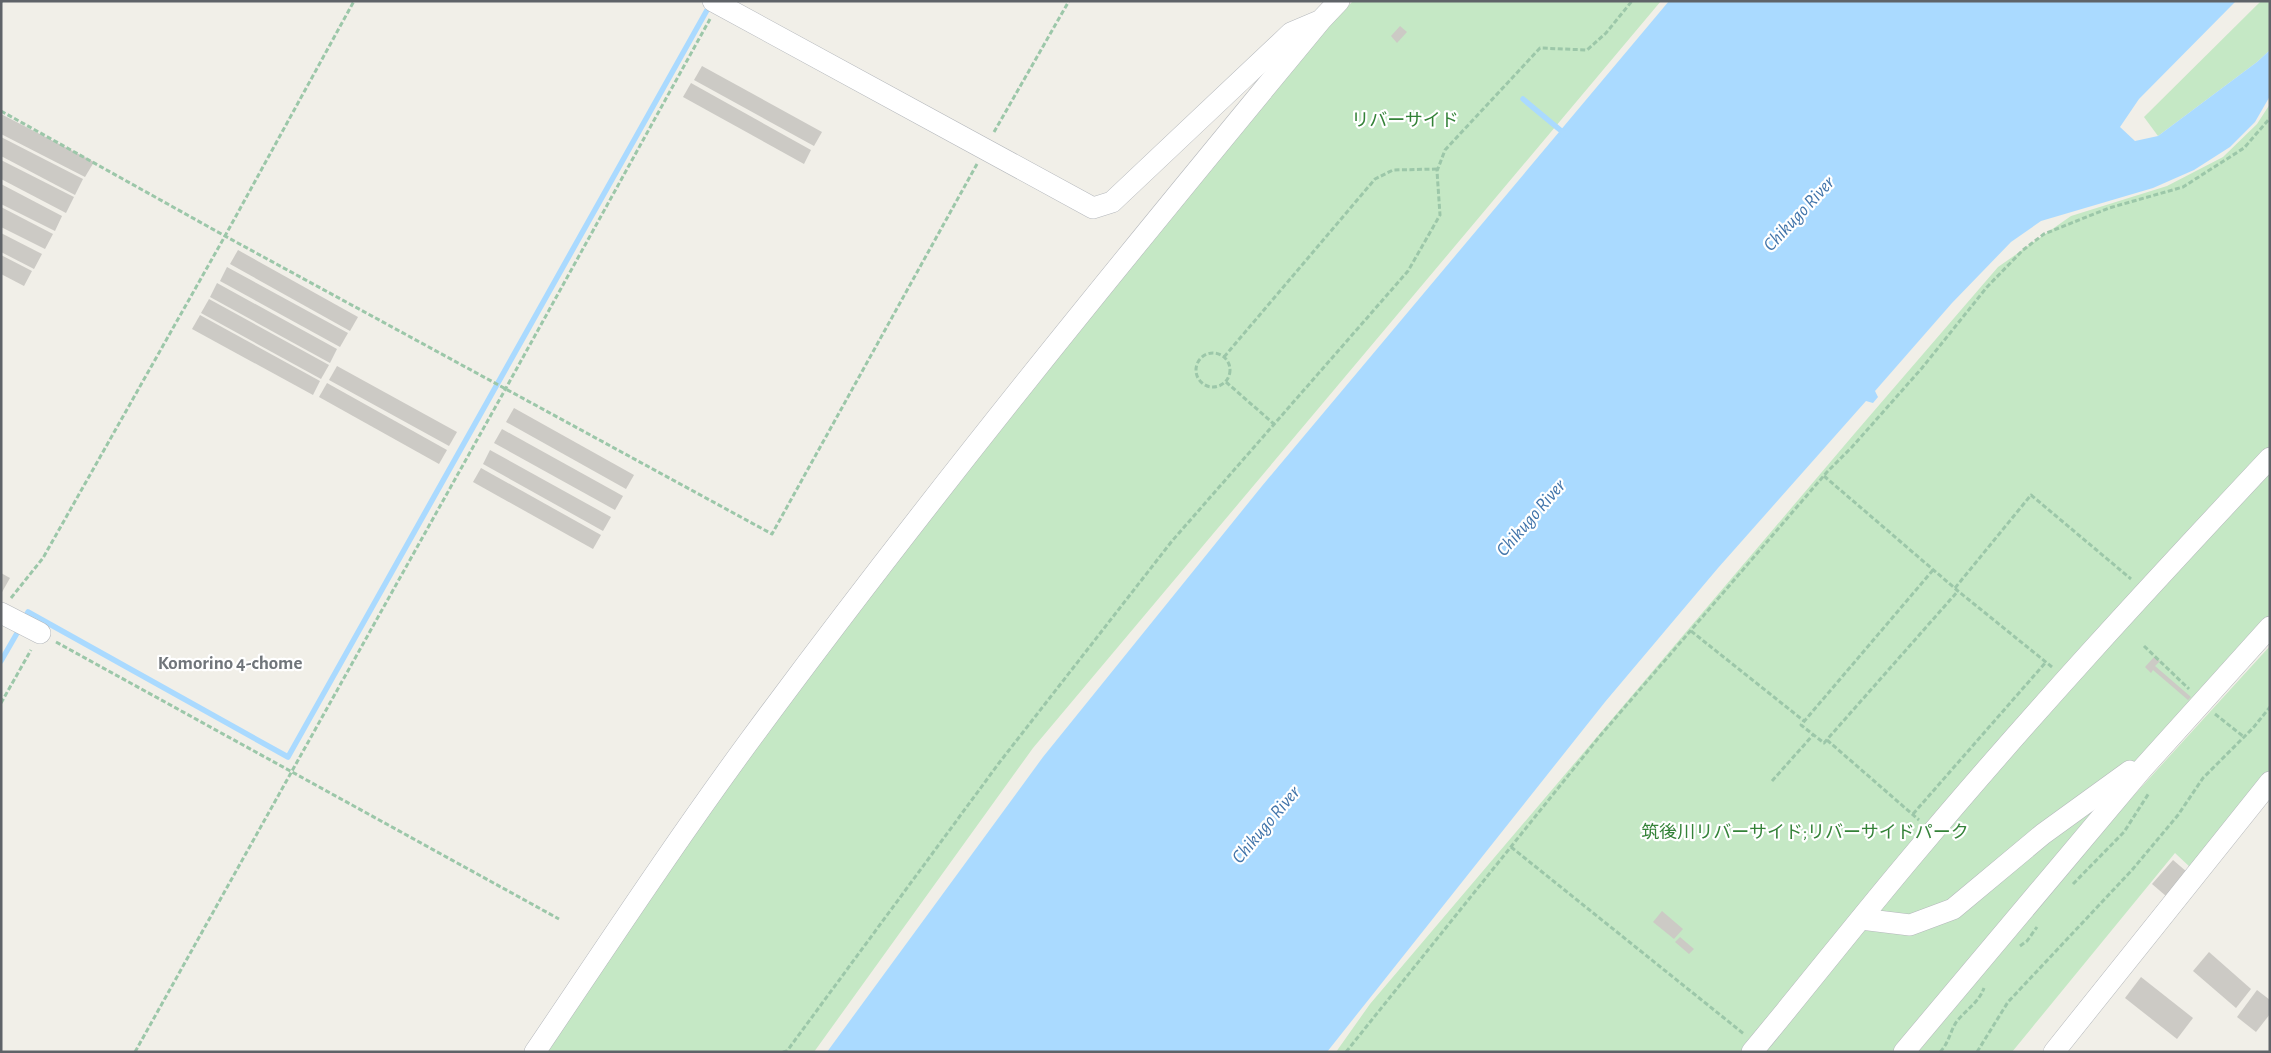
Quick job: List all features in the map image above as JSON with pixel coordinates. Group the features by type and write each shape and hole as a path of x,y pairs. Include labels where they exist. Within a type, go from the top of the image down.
{"street":[{"path":"535,1052 670,853 750,740 955,471 1111,275 1321,20 1339,1"},
{"path":"715,3 1093,208 1112,202 1291,33 1321,20"},
{"path":"1755,1048 1932,833 2066,678 2270,458"},
{"path":"4,608 40,633"},
{"path":"1904,1052 2160,749 2270,627"},
{"path":"1861,920 1910,925 1952,909 2043,834 2160,749"},
{"path":"2054,1052 2270,782"}],"path":[{"path":"4,608 43,558 225,236 354,1"},
{"path":"1,110 225,236 772,534 1069,1"},
{"path":"783,1052 787,1050 999,763 1172,541 1408,271 1440,215 1438,169 1445,150 1540,48 1587,50 1606,33 1632,1"},
{"path":"135,1052 506,388 715,3"},
{"path":"1346,1052 1600,736 1824,476 1922,368 1986,287 2023,250 2044,234 2109,208 2182,187 2244,148 2270,118"},
{"path":"1224,357 1375,179 1393,170 1438,169"},
{"path":"1218,354 1224,357 1230,366 1226,382 1211,388 1201,383 1196,373 1198,363 1206,355 1218,354"},
{"path":"1226,382 1274,424"},
{"path":"1824,476 1956,590 2066,678"},
{"path":"1933,570 1801,725 1824,744 1956,590 2031,495 2145,591"},
{"path":"1691,631 1804,721"},
{"path":"1,703 40,633 293,770 559,919"},
{"path":"2144,646 2202,702"},
{"path":"1913,814 2046,662"},
{"path":"1977,1052 2008,1002 2132,870 2178,815 2203,778 2244,737 2270,707"},
{"path":"2211,723 2224,709"},
{"path":"2218,716 2244,737"},
{"path":"1772,781 1813,735"},
{"path":"1827,740 1913,814 1932,833"},
{"path":"2071,886 2124,832 2153,787"},
{"path":"1510,847 1755,1048"},
{"path":"2014,950 2027,941 2042,920"},
{"path":"1940,1052 1945,1046 1956,1022 1981,997 1986,983"}],"green space":[{"name":"リバーサイド","path":"1353,1 1661,1 1033,748 814,1052 547,1052 701,820 990,439 1328,27"},
{"path":"2261,1 2270,1 2270,50 2257,62 2158,136 2144,117"},
{"name":"筑後川リバーサイド;リバーサイドパーク","path":"2270,104 2270,622 1911,1052 1336,1052 1370,1004 1998,267 2071,216 2167,186 2223,157 2257,124"},
{"path":"2270,646 2270,773 2192,869 2175,853 2012,1052 1918,1052 2074,861"}],"water":[{"name":"Chikugo River","path":"1669,1 2236,1 2139,99 2120,127 2135,141 2158,136 2257,62 2270,50 2270,96 2255,122 2230,147 2194,170 2153,188 2041,221 2011,242 1952,303 1875,391 1878,397 1873,403 1866,401 1718,568 1605,702 1327,1052 827,1052 1043,757 1262,486"}],"building":[{"path":"1400,26 1407,32 1397,43 1391,36"},
{"path":"702,66 822,132 814,146 694,80"},
{"path":"691,83 811,150 804,164 683,97"},
{"path":"1,114 94,162 85,177 1,134"},
{"path":"1,137 83,179 75,195 1,156"},
{"path":"1,160 74,197 66,213 1,179"},
{"path":"1,184 62,216 55,231 1,204"},
{"path":"1,207 53,234 45,249 1,227"},
{"path":"1,233 42,254 34,269 1,252"},
{"path":"238,250 358,317 350,331 230,264"},
{"path":"1,255 32,271 24,286 1,274"},
{"path":"227,267 348,333 340,347 220,281"},
{"path":"217,283 337,349 330,363 210,297"},
{"path":"209,299 329,365 321,379 201,313"},
{"path":"200,315 320,381 313,395 192,329"},
{"path":"337,366 457,432 449,446 329,380"},
{"path":"327,383 447,450 439,464 319,397"},
{"path":"514,408 634,475 626,489 506,422"},
{"path":"502,429 623,496 615,510 494,443"},
{"path":"490,450 611,517 603,531 483,464"},
{"path":"481,468 601,535 593,549 473,482"},
{"path":"1,573 10,578 1,594"},
{"path":"2154,657 2160,661 2155,666 2191,697 2188,700 2153,670 2151,673 2145,667"},
{"path":"2173,860 2187,872 2166,896 2152,884"},
{"path":"1662,911 1683,929 1674,939 1653,922"},
{"path":"1680,937 1694,949 1689,954 1675,942"},
{"path":"2209,952 2251,989 2236,1008 2193,971"},
{"path":"2141,977 2193,1018 2177,1039 2125,998"},
{"path":"2257,990 2270,1000 2270,1014 2256,1032 2237,1017"}],"waterway":[{"path":"24,619 28,612 288,757 711,3"},
{"path":"1523,99 1565,134"},
{"path":"1,661 20,628"}],"district":[{"name":"Komorino 4-chome","path":"230,662"}]}
